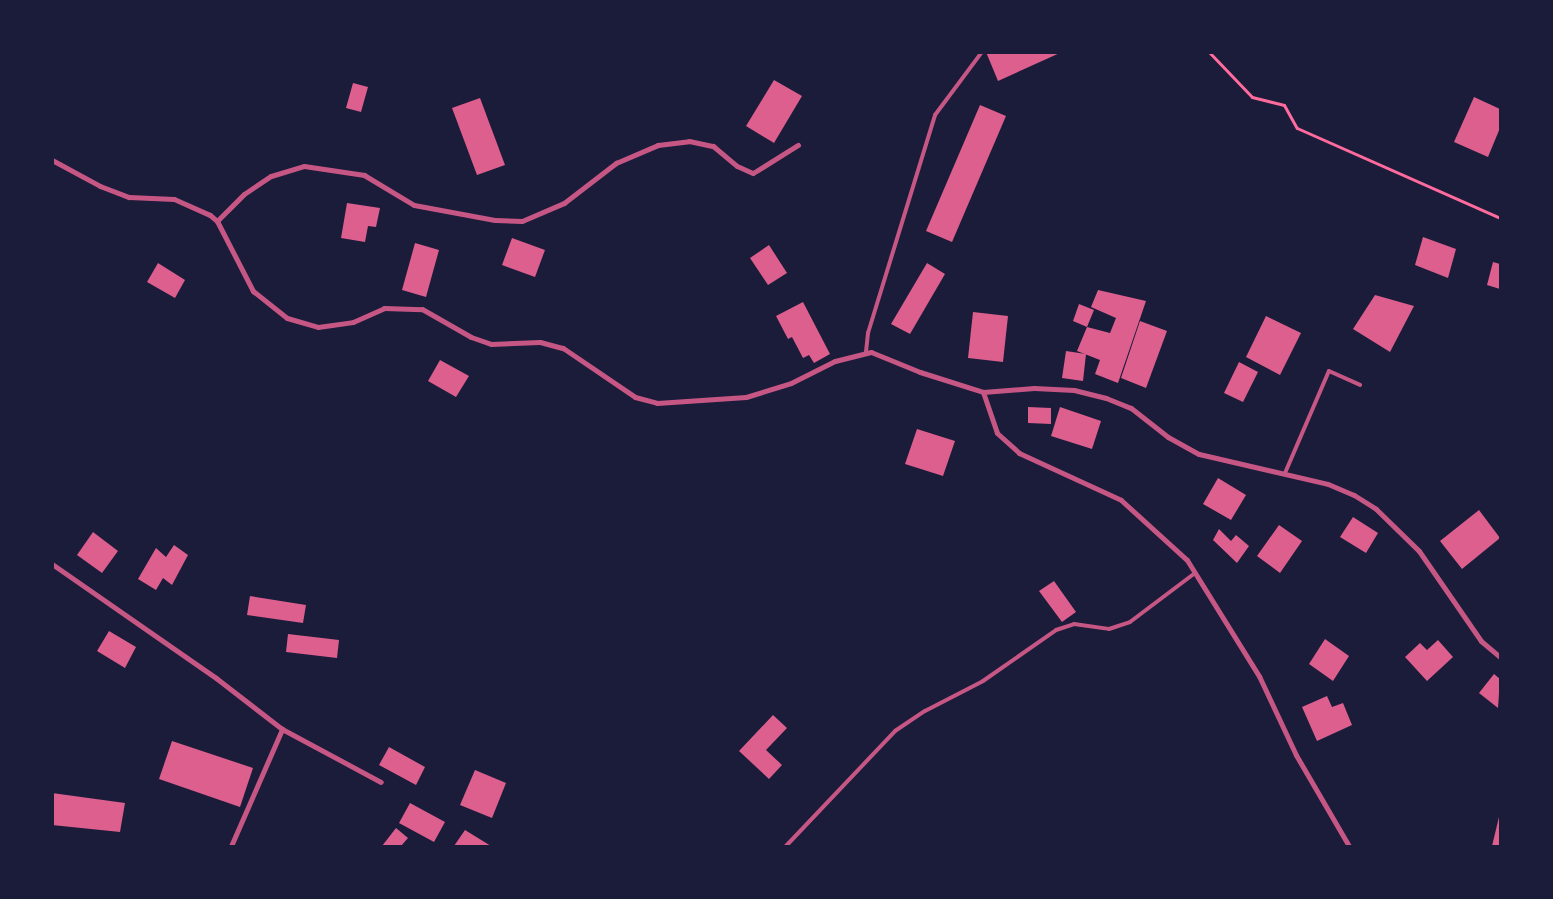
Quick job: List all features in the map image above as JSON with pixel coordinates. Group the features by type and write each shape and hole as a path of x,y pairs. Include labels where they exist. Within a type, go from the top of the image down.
{"street":[{"path":"217,221 244,194 271,176 304,166 364,176 414,205 495,220 522,221 564,204 616,162 658,145 689,141 713,146 737,166 753,173 798,144"},
{"path":"52,160 100,186 130,196 174,199 210,214 217,221 253,291 287,318 318,327 332,328 384,308 422,309 471,337 490,344 540,342 563,348 635,397 657,403 746,397 791,383 835,361 866,352 983,392 1042,389 1074,390 1106,398 1131,408 1168,437 1199,454 1328,484 1354,494 1376,508 1419,551 1481,641 1500,657"},
{"path":"983,392 997,432 1019,453 1121,500 1187,560 1259,676 1296,755 1349,846"},
{"path":"52,564 216,678 282,729 382,782"},
{"path":"231,846 282,729"}],"lane":[{"path":"866,352 868,333 935,116 982,52"},
{"path":"1285,473 1329,371 1360,385"},
{"path":"786,846 896,731 925,710 983,681 1056,630 1074,624 1109,629 1130,622 1195,573"}],"path":[{"path":"1209,52 1252,97 1284,105 1297,128 1500,218"}],"building":[{"path":"986,52 1062,52 998,81"},
{"path":"774,80 802,96 774,143 746,126"},
{"path":"353,83 368,87 361,112 346,108"},
{"path":"1474,97 1500,109 1500,128 1488,157 1454,142"},
{"path":"480,98 505,165 477,175 452,108"},
{"path":"980,105 1006,116 952,242 926,231"},
{"path":"347,203 380,208 376,227 368,226 365,242 341,238"},
{"path":"1423,237 1456,249 1448,278 1415,265"},
{"path":"512,238 545,250 535,277 502,265"},
{"path":"415,243 439,250 426,297 402,290"},
{"path":"769,245 787,273 768,285 750,258"},
{"path":"1493,262 1500,264 1500,289 1487,285"},
{"path":"158,263 185,280 175,298 147,282"},
{"path":"927,263 945,274 910,334 891,324"},
{"path":"1098,290 1146,301 1118,383 1095,374 1100,360 1077,351 1087,327 1110,333 1116,318 1091,307"},
{"path":"1375,295 1414,306 1390,352 1353,329"},
{"path":"803,302 830,354 814,363 809,355 803,358 792,337 788,339 776,316"},
{"path":"1079,304 1094,310 1087,327 1073,321"},
{"path":"973,312 1008,316 1003,362 968,358"},
{"path":"1266,316 1301,333 1280,375 1246,357"},
{"path":"1140,321 1167,331 1146,388 1121,378"},
{"path":"1066,351 1086,354 1083,381 1062,378"},
{"path":"440,360 469,376 456,397 428,381"},
{"path":"1239,362 1258,372 1243,402 1224,393"},
{"path":"1028,407 1051,408 1051,424 1028,423"},
{"path":"1060,407 1101,421 1092,449 1051,436"},
{"path":"917,429 955,441 943,476 905,464"},
{"path":"1218,478 1246,495 1231,520 1203,504"},
{"path":"1479,510 1500,538 1462,569 1440,541"},
{"path":"1353,517 1378,533 1366,553 1340,537"},
{"path":"1279,525 1302,541 1280,573 1257,556"},
{"path":"1219,529 1231,541 1236,535 1249,546 1237,563 1213,540"},
{"path":"93,532 118,551 102,573 77,555"},
{"path":"174,545 188,555 172,585 163,578 156,590 138,579 156,548 166,557"},
{"path":"1054,581 1076,612 1062,622 1039,591"},
{"path":"250,596 306,605 303,623 247,615"},
{"path":"109,631 136,647 125,668 97,651"},
{"path":"288,634 339,640 337,658 286,652"},
{"path":"1325,639 1349,656 1333,681 1309,664"},
{"path":"1438,640 1453,657 1427,681 1405,657 1420,643 1427,650"},
{"path":"1494,674 1500,679 1498,708 1479,693"},
{"path":"1327,696 1332,707 1343,703 1352,725 1317,741 1302,707"},
{"path":"773,715 787,728 766,750 782,765 769,779 739,751"},
{"path":"172,741 253,768 240,807 159,779"},
{"path":"389,747 425,767 416,785 379,765"},
{"path":"475,770 506,783 492,818 460,805"},
{"path":"52,793 125,803 120,832 52,825"},
{"path":"410,803 445,822 434,842 399,823"},
{"path":"1499,817 1500,846 1492,846"},
{"path":"396,828 408,838 401,846 382,846"},
{"path":"465,830 491,846 454,846"}]}
